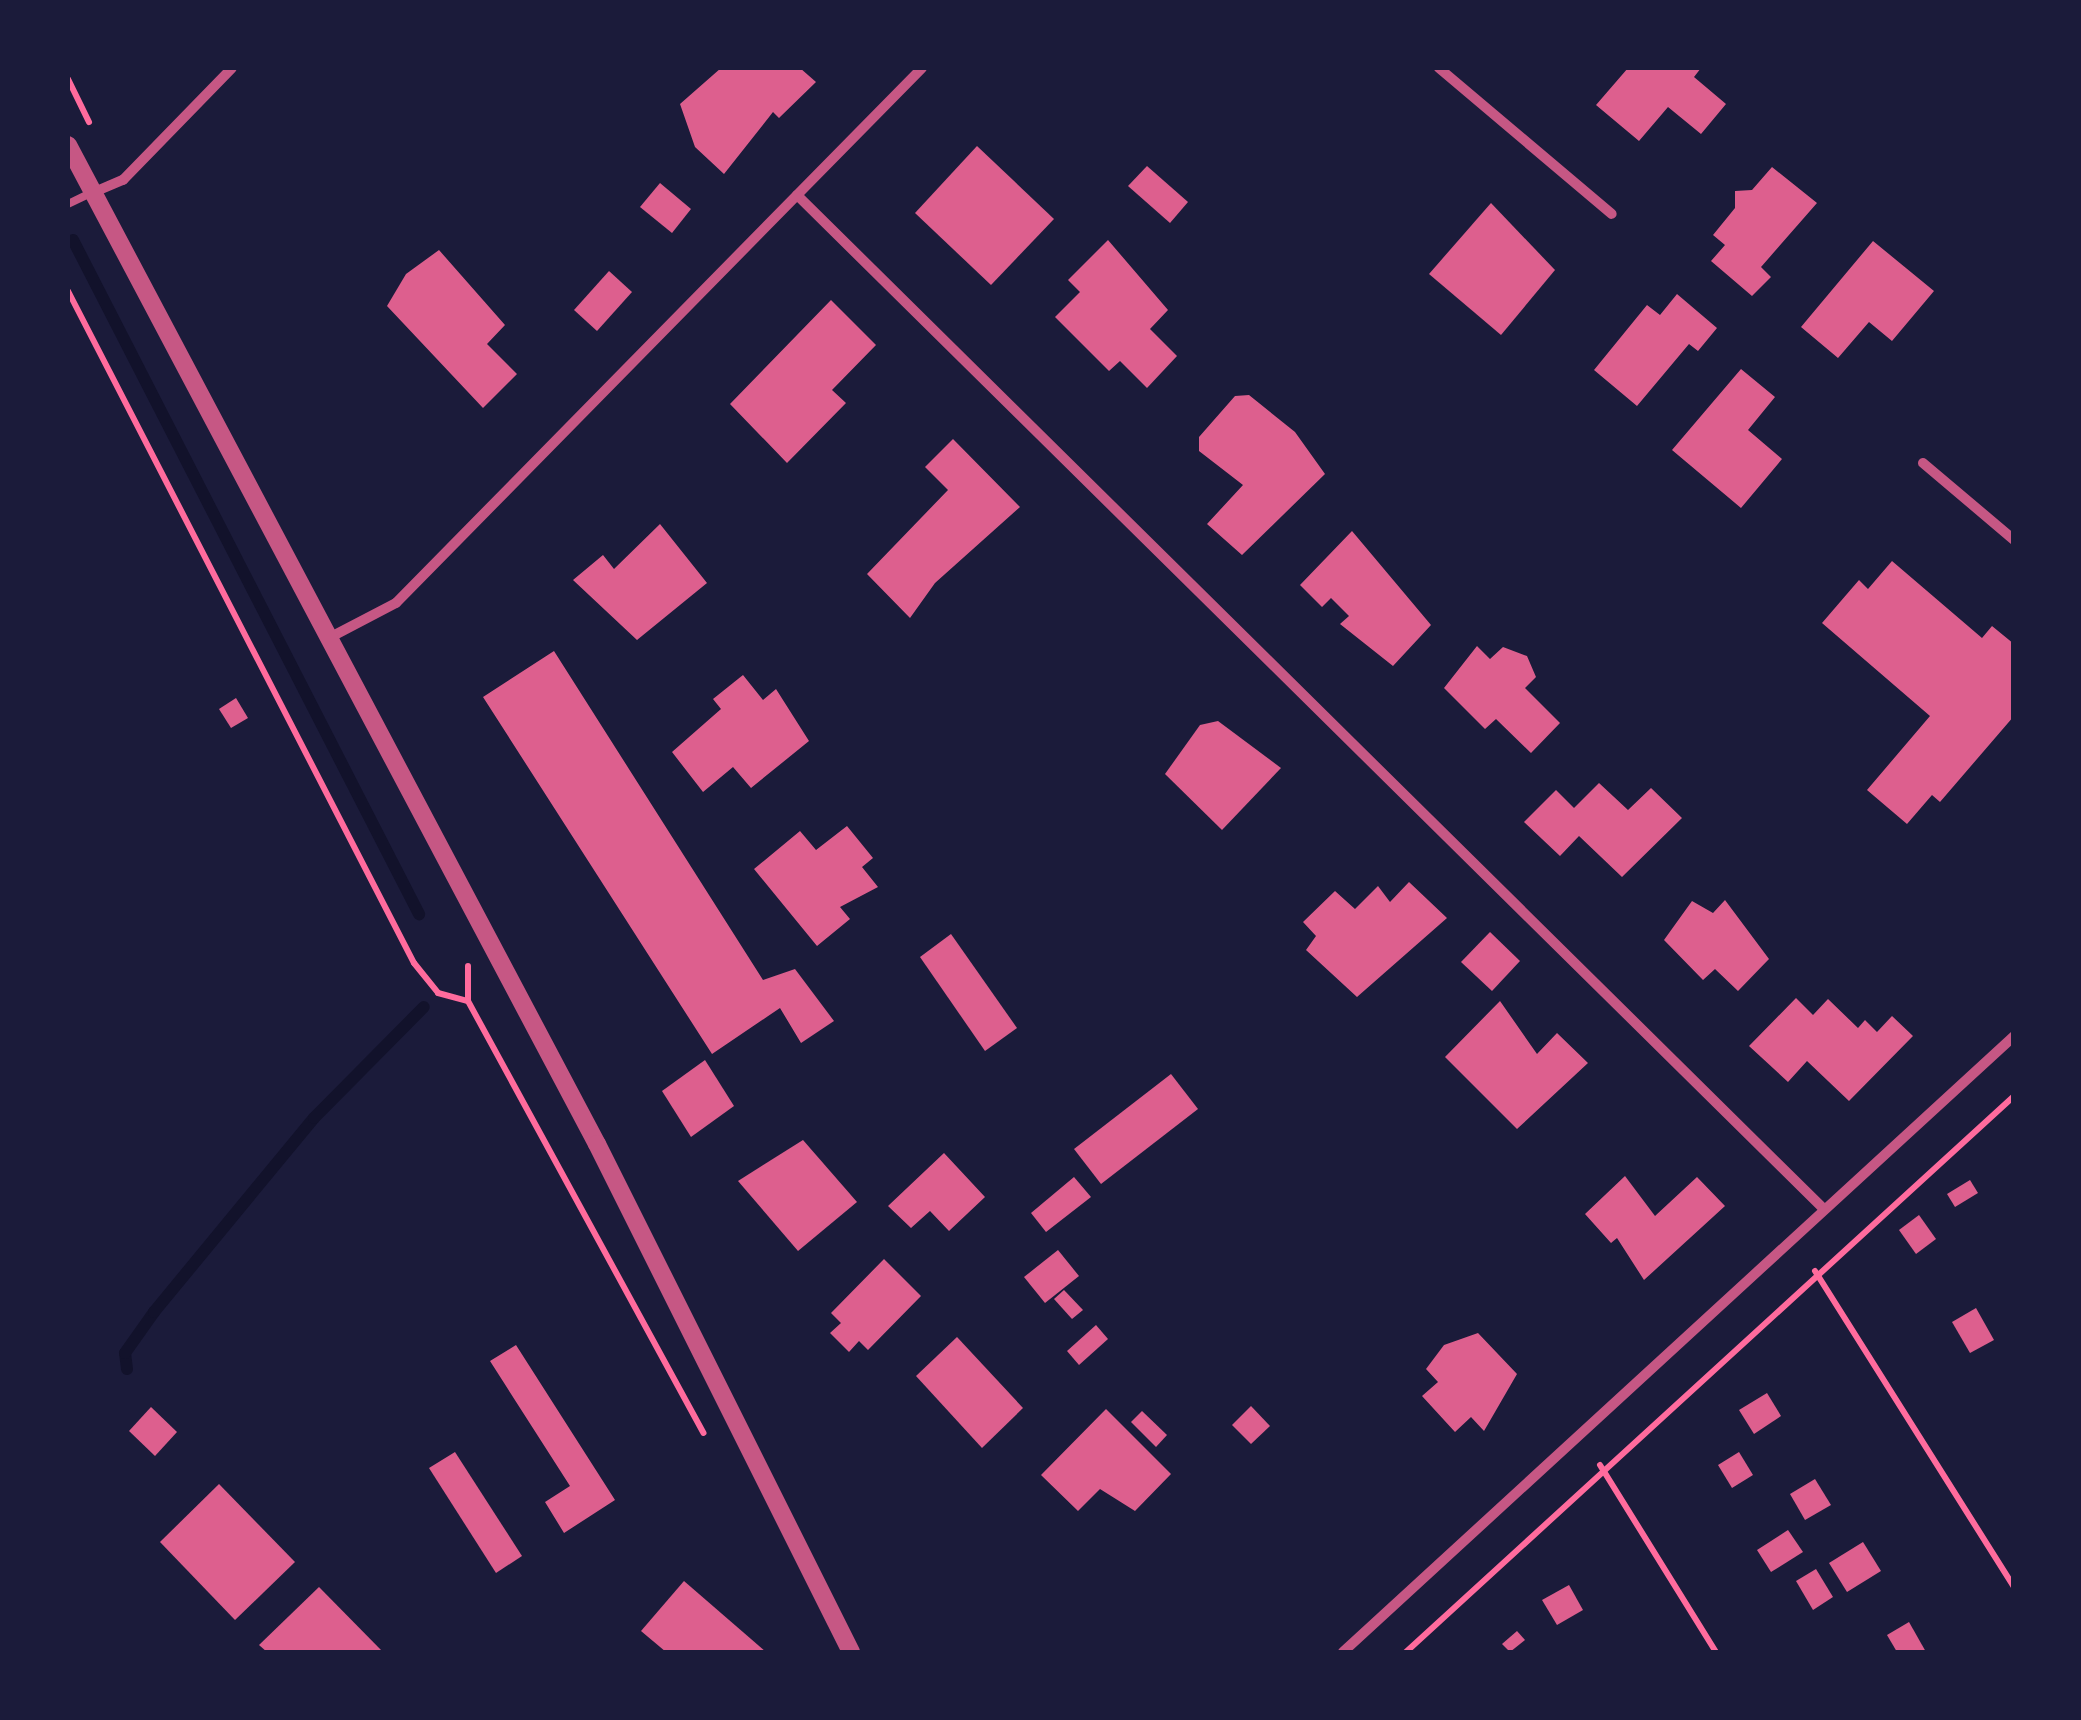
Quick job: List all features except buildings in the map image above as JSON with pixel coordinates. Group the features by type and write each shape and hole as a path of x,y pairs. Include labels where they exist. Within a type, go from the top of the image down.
{"street":[{"path":"92,192 135,170 232,68"},
{"path":"327,639 396,603 922,68"},
{"path":"1439,68 1612,214"},
{"path":"68,146 597,1144 851,1652"},
{"path":"797,194 1824,1209"},
{"path":"1923,463 2014,540"},
{"path":"1343,1652 2014,1036"}],"lane":[{"path":"68,204 92,192"}],"path":[{"path":"68,290 414,963 438,993 468,1002"},
{"path":"461,949 468,1002 708,1442"},
{"path":"1406,1652 1600,1466 2014,1096"},
{"path":"1815,1270 2014,1588"},
{"path":"1600,1466 1716,1652"}],"waterway":[{"path":"73,240 419,914"},
{"path":"127,1369 125,1353 154,1312 314,1118 424,1007"}]}
